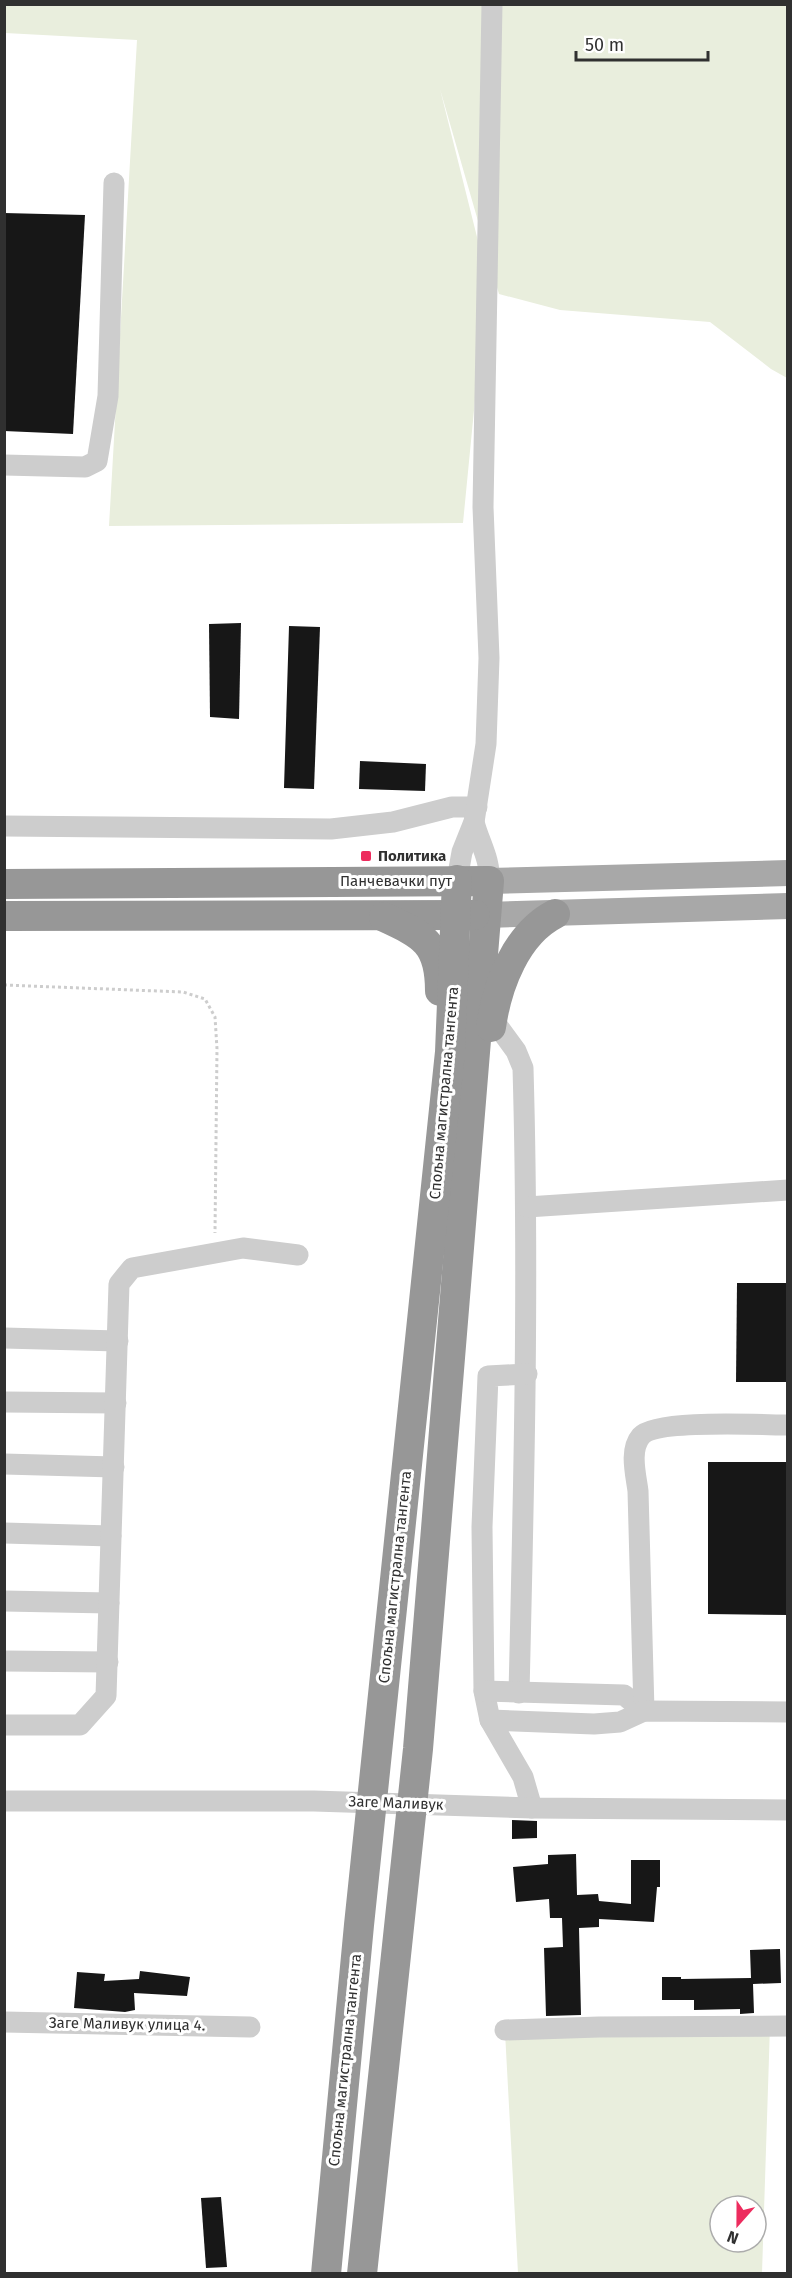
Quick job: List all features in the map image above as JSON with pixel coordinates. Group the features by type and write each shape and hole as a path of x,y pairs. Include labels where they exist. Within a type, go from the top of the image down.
{"highway":[{"name":"Спољна магистрална тангента","path":"326,2274 336,2151 450,1052 457,880"},
{"name":"Панчевачки пут","path":"4,884 489,881"},
{"name":"Спољна магистрална тангента","path":"362,2274 413,1803 489,881"},
{"path":"472,1093 483,1068 492,1018 501,988 519,948 534,928 555,914"},
{"path":"380,915 417,932 434,953 439,970 439,1007 450,1052"},
{"path":"4,916 486,915"}],"main road":[{"name":"Панчевачки пут","path":"489,881 788,873"},
{"path":"486,915 788,906"}],"street":[{"path":"457,880 462,852 475,814 486,744 489,658 483,507 492,4"},
{"path":"4,465 85,467 97,461 108,396 114,183"},
{"path":"4,826 331,830 393,822 452,807 475,814"},
{"path":"475,814 478,837 488,862 489,881"},
{"path":"492,1018 516,1051 523,1068 527,1207 527,1374 519,1693"},
{"path":"527,1207 788,1190"},
{"path":"4,1725 80,1725 106,1696 119,1284 132,1268 243,1248 298,1255"},
{"path":"4,1338 118,1341"},
{"path":"527,1374 488,1376 482,1527 484,1691 490,1720 523,1777 532,1808"},
{"path":"4,1402 116,1403"},
{"path":"644,1711 638,1491 634,1457 636,1445 641,1436 652,1430 674,1426 788,1425"},
{"path":"4,1464 114,1467"},
{"path":"4,1533 111,1536"},
{"path":"4,1601 109,1603"},
{"path":"4,1661 108,1662"},
{"path":"484,1691 624,1695 644,1711"},
{"path":"490,1720 594,1724 620,1722 644,1711 788,1712"},
{"name":"Заге Маливук","path":"4,1801 372,1802 532,1808 788,1810"},
{"name":"Заге Маливук улица 4.","path":"4,2022 250,2027"},
{"path":"505,2030 788,2026"}],"path":[{"path":"4,985 183,992 205,999 215,1017 217,1049 215,1253"}],"green space":[{"path":"4,5 787,5 787,378 771,369 710,322 560,310 499,294 440,89 487,277 463,523 109,526 137,40 5,33"},
{"path":"770,2026 765,2194 708,2194 708,2254 763,2254 762,2273 518,2273 505,2032"}],"building":[{"path":"4,213 85,215 73,434 4,431"},
{"path":"241,623 239,719 210,717 209,624"},
{"path":"289,626 320,627 314,789 284,788"},
{"path":"360,761 426,764 425,791 359,789"},
{"path":"737,1283 788,1283 788,1382 736,1382"},
{"path":"708,1462 788,1462 788,1615 708,1614"},
{"path":"512,1820 537,1821 537,1838 512,1839"},
{"path":"576,1854 577,1895 598,1894 599,1901 631,1904 631,1860 660,1860 660,1887 657,1887 654,1922 599,1919 599,1927 579,1928 581,2015 546,2016 544,1948 563,1947 562,1918 550,1918 549,1899 516,1902 513,1867 548,1864 548,1855"},
{"path":"780,1949 781,1983 753,1984 754,2013 740,2014 740,2009 694,2010 694,2000 662,2000 662,1977 751,1978 750,1950"},
{"path":"140,1971 190,1977 187,1996 134,1993 135,2010 125,2012 74,2008 77,1972 105,1974 104,1981 139,1979"},
{"path":"221,2197 227,2267 206,2268 201,2198"}],"place":[{"name":"Политика","path":"366,856"}]}
